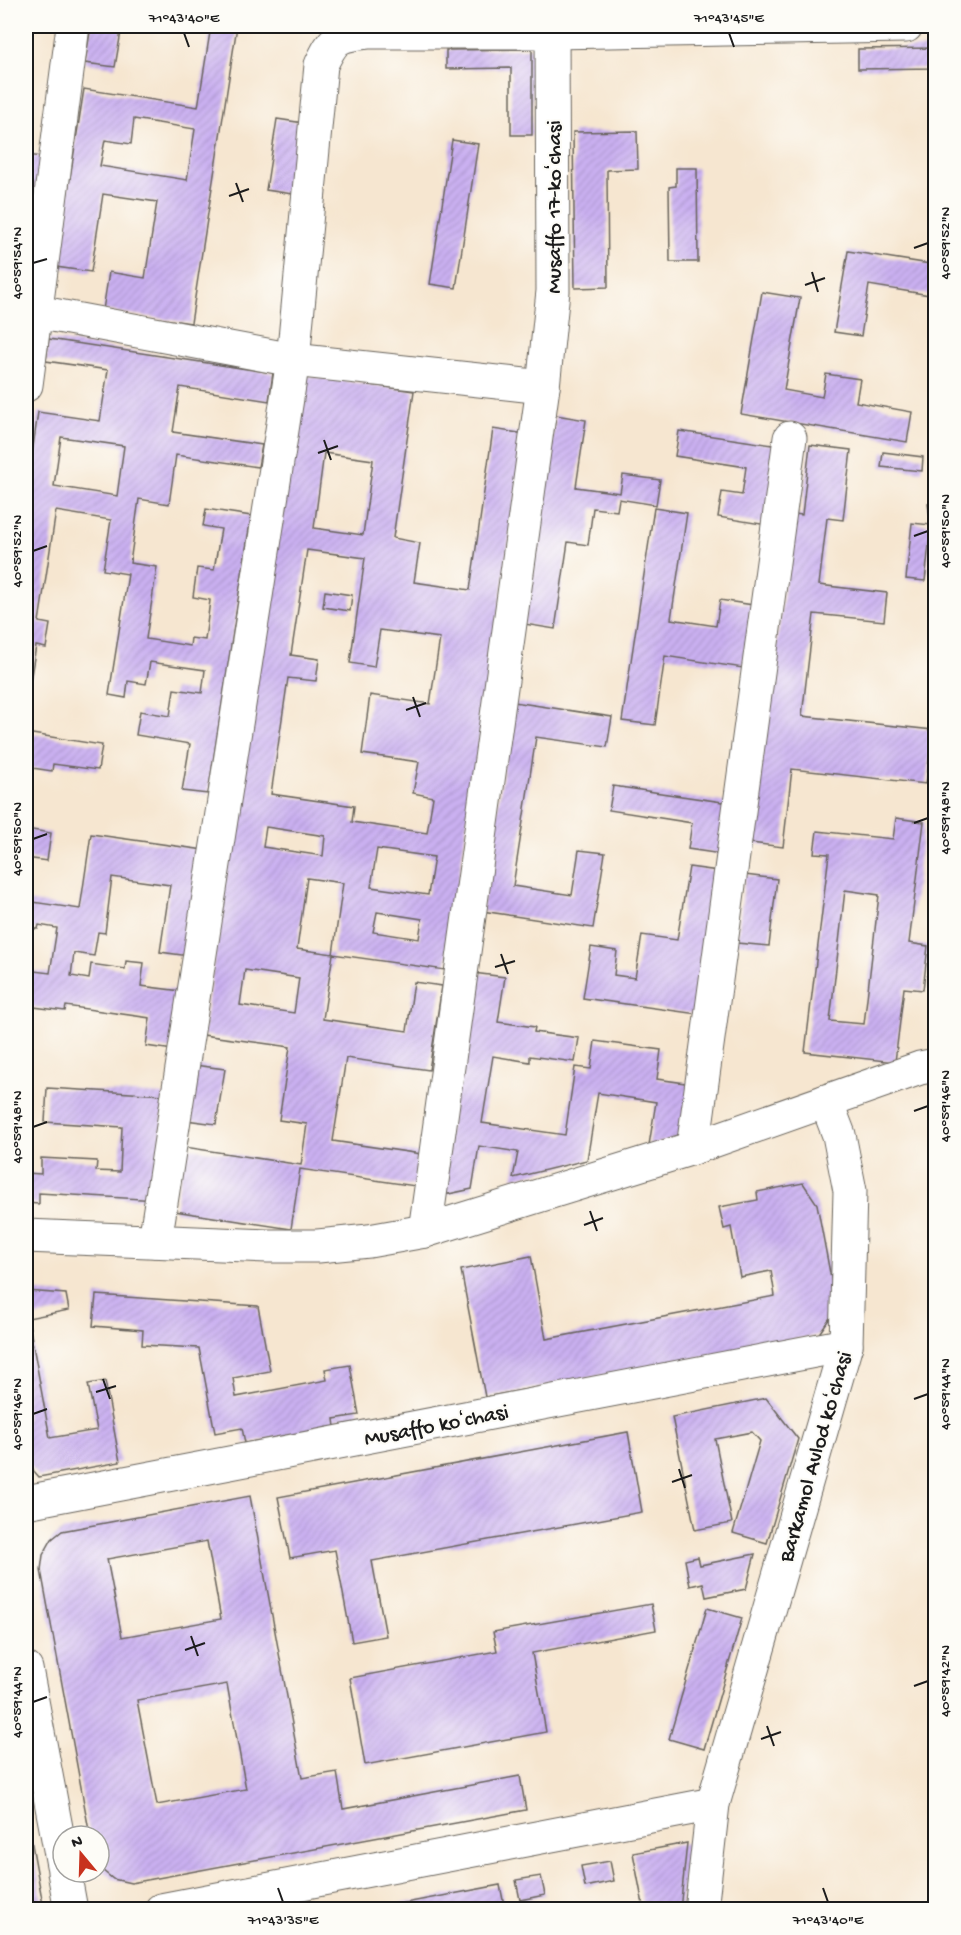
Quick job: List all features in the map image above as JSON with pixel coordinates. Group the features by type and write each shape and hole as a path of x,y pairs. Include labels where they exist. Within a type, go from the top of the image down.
{"street":[{"path":"26,385 31,310 73,26"},
{"path":"155,1241 293,360 321,64 330,45 344,35 368,32 906,26"},
{"name":"Musaffo 17-koʻchasi","path":"425,1231 543,387 553,291 552,29"},
{"path":"31,310 293,360 543,387"},
{"path":"693,1148 790,438"},
{"path":"26,1236 318,1246 369,1241 425,1231 693,1148 920,1068 936,1065"},
{"name":"Barkamol Avlod koʻchasi","path":"713,1804 846,1345 850,1191 839,1135 826,1101"},
{"name":"Musaffo koʻchasi","path":"26,1502 846,1345"},
{"path":"26,1669 55,1824"},
{"path":"161,1910 713,1804 701,1910"},
{"path":"67,1884 72,1910"}],"building":[{"path":"91,26 122,26 115,67 85,63"},
{"path":"211,26 237,26 191,323 103,310 109,272 145,278 157,202 103,194 91,272 56,267 84,89 198,107","holes":["134,119 195,129 187,180 100,166 105,140 131,144"]},
{"path":"936,48 936,68 858,69 858,49"},
{"path":"532,49 532,135 511,135 511,68 446,69 446,50"},
{"path":"277,119 310,124 299,195 266,190"},
{"path":"637,131 638,169 607,170 608,287 575,288 573,132"},
{"path":"452,140 478,144 456,288 430,284"},
{"path":"26,155 50,158 39,231 26,229"},
{"path":"676,168 697,168 698,262 670,262 669,187 676,186"},
{"path":"848,251 936,265 936,296 869,285 861,336 834,332"},
{"path":"762,292 800,298 784,390 822,397 826,374 860,379 856,402 912,412 907,442 741,414"},
{"path":"49,339 273,373 269,401 180,387 173,432 262,445 258,467 176,455 169,504 139,499 130,563 157,567 146,639 190,646 191,638 205,640 210,600 193,597 197,568 214,570 221,529 203,526 206,509 251,516 208,794 182,791 190,744 136,735 140,711 170,716 174,689 202,693 205,670 150,662 146,684 128,681 126,698 109,695 128,574 103,570 111,520 56,511 39,622 50,624 46,648 36,646 26,705 26,496 38,412 100,421 108,370 46,361","holes":["61,437 124,446 117,496 54,486"]},
{"path":"299,375 414,391 393,538 420,543 414,582 470,590 493,429 525,434 445,970 333,954 323,1019 407,1031 414,982 442,986 429,1070 346,1058 333,1141 421,1154 415,1186 300,1169 291,1229 175,1211 185,1147 301,1165 307,1124 279,1120 290,1047 203,1035","holes":["324,453 373,460 363,535 314,528","307,550 365,558 350,663 374,667 380,630 440,638 430,704 370,695 362,754 419,762 413,793 433,797 427,833 352,822 354,806 271,794 288,678 316,681 319,659 291,655","266,827 325,836 323,856 263,847","377,849 434,857 428,895 371,887","307,878 343,883 333,954 297,949","377,912 422,919 419,939 373,932","245,970 299,978 294,1013 240,1005"]},
{"path":"556,415 586,420 576,487 620,493 623,475 660,480 656,505 619,499 617,511 593,508 588,545 568,542 555,629 524,624"},
{"path":"679,431 779,446 767,525 718,517 722,492 742,495 746,467 675,456"},
{"path":"810,445 851,450 843,520 827,518 819,585 887,593 884,621 814,614 802,716 933,730 926,784 792,769 783,847 751,843 794,514 802,515"},
{"path":"883,452 923,457 922,471 881,467"},
{"path":"936,503 936,546 931,526 925,581 906,579 912,523 931,525 928,504"},
{"path":"654,508 687,513 671,619 716,626 720,600 753,605 743,668 665,656 655,725 622,721"},
{"path":"325,591 352,595 350,611 323,607"},
{"path":"514,702 612,717 607,747 536,737 513,886 572,895 579,850 605,853 593,928 482,911"},
{"path":"26,733 102,745 98,770 53,764 52,771 26,767"},
{"path":"613,786 729,803 721,854 688,849 692,823 609,810"},
{"path":"896,818 924,822 909,943 928,946 923,990 904,988 895,1062 805,1052 829,854 814,853 817,831 893,839","holes":["845,890 879,895 864,1024 830,1021"]},
{"path":"26,829 51,833 47,861 26,858"},
{"path":"91,834 204,850 189,956 160,952 170,885 112,877 105,933 98,932 94,956 74,953 71,976 89,979 91,964 125,969 126,961 144,963 141,986 181,991 173,1050 146,1046 150,1018 66,1006 65,1011 26,1006 26,970 50,973 57,928 39,925 38,929 26,928 26,901 80,909"},
{"path":"689,867 718,871 697,1014 583,998 591,947 617,951 614,975 635,978 642,935 677,940"},
{"path":"745,875 777,879 769,946 737,943"},
{"path":"473,973 505,977 498,1022 535,1027 534,1032 579,1038 575,1062 530,1056 530,1062 493,1056 482,1123 565,1135 575,1067 591,1069 595,1041 661,1050 657,1079 692,1084 685,1136 649,1145 656,1102 598,1093 587,1160 513,1178 518,1152 479,1146 472,1189 439,1196"},
{"path":"194,1065 225,1069 216,1124 186,1120"},
{"path":"47,1088 164,1095 158,1200 39,1193 39,1204 26,1203 26,1173 41,1174 41,1158 97,1161 96,1171 120,1172 122,1127 45,1122"},
{"path":"803,1183 817,1204 833,1289 832,1315 818,1335 485,1397 461,1270 531,1256 546,1339 775,1296 771,1271 740,1277 731,1227 724,1229 719,1207 758,1200 757,1192"},
{"path":"26,1291 66,1294 69,1310 28,1318 50,1438 97,1430 88,1384 105,1381 120,1462 39,1477 26,1462"},
{"path":"96,1295 258,1306 270,1371 233,1378 236,1397 327,1380 325,1369 350,1365 359,1415 334,1419 335,1427 245,1443 242,1428 215,1433 199,1348 142,1345 143,1330 93,1326"},
{"path":"766,1398 798,1439 767,1543 733,1533 760,1441 752,1432 715,1439 732,1523 695,1530 672,1417"},
{"path":"628,1432 642,1512 372,1561 386,1636 352,1642 335,1550 290,1558 278,1497"},
{"path":"250,1496 302,1778 337,1772 343,1809 520,1776 526,1810 131,1883 113,1879 111,1877 111,1824 88,1824 41,1570 43,1555 52,1539 62,1531","holes":["207,1541 221,1619 122,1637 107,1559","227,1684 246,1789 157,1805 137,1700"]},
{"path":"755,1554 746,1589 706,1597 703,1583 690,1586 685,1560 698,1557 700,1565"},
{"path":"651,1604 656,1630 532,1653 546,1732 365,1765 350,1678 497,1651 493,1632"},
{"path":"707,1608 742,1618 704,1749 669,1739"},
{"path":"27,1817 44,1910 26,1910"},
{"path":"687,1843 680,1910 644,1910 633,1853"},
{"path":"610,1861 614,1881 585,1887 581,1866"},
{"path":"541,1876 545,1895 520,1900 516,1880"},
{"path":"500,1885 505,1910 379,1910 379,1908"}]}
